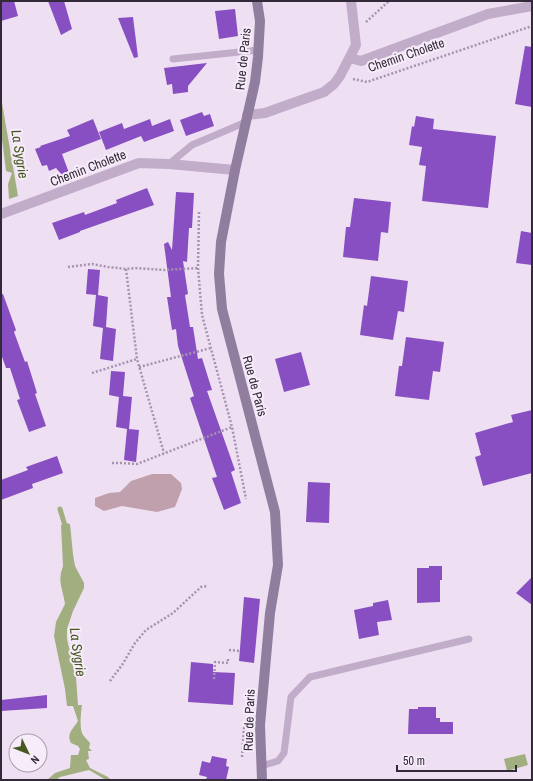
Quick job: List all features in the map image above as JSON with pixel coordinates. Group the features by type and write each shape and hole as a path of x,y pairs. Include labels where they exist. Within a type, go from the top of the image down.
{"street":[{"name":"Rue de Paris","path":"258,1 260,20 255,82 220,242 218,274 222,309 275,512 278,565 270,613 262,695 260,725 262,780"},
{"path":"247,119 324,92 334,84 340,76 356,45 351,1"},
{"path":"350,58 362,60 488,14 532,6"},
{"name":"Chemin Cholette","path":"1,214 139,163 235,170"}],"lane":[{"path":"173,59 258,50"},
{"path":"169,164 192,145 247,119"},
{"path":"261,766 278,761 284,753 286,727 291,697 310,677 469,639"}],"path":[{"path":"355,36 362,25 389,1"},
{"name":"Chemin Cholette","path":"340,76 367,82 532,26"},
{"path":"199,212 198,268 202,315 232,428 246,499"},
{"path":"68,267 92,264 126,269 135,268 164,270 198,268"},
{"path":"126,269 137,359 164,453"},
{"path":"139,367 211,348"},
{"path":"92,373 137,359"},
{"path":"112,463 121,462 137,464 232,428"},
{"path":"110,681 122,665 135,643 146,630 173,613 201,587 208,586"},
{"path":"229,650 240,651"},
{"path":"214,679 215,662 228,663 228,659"}],"shaded area":[{"path":"1,97 18,196 9,199 8,184 12,173 6,171 1,131"},
{"path":"152,474 171,474 181,483 182,489 175,507 157,512 122,506 104,511 95,506 95,498 109,493 120,492 131,481"},
{"path":"66,523 70,524 75,566 84,583 84,588 73,611 67,629 67,639 76,677 78,705 82,705 81,729 84,736 90,743 89,748 92,751 88,751 89,759 86,760 90,768 111,780 106,780 89,770 60,777 56,780 47,780 55,773 70,768 71,755 78,755 80,749 78,746 71,743 69,737 78,721 73,706 67,706 54,636 56,622 65,604 60,577 63,566 61,525"},
{"path":"525,754 528,765 507,771 504,759"}],"building":[{"path":"1,1 14,1 18,16 1,21"},
{"path":"48,1 64,1 72,29 61,35"},
{"path":"235,9 238,36 219,39 215,11"},
{"path":"133,17 138,57 134,58 118,18"},
{"path":"525,46 532,47 532,107 515,104"},
{"path":"207,63 188,86 188,92 173,94 172,84 167,85 164,68"},
{"path":"202,112 204,116 210,114 214,126 186,136 180,120"},
{"path":"416,116 434,119 433,129 496,136 488,208 422,201 426,166 419,165 422,147 409,145 412,126 414,127"},
{"path":"93,119 101,139 62,154 72,181 68,182 56,168 49,171 47,165 42,166 35,149 70,136 67,130"},
{"path":"150,119 152,126 170,119 174,131 144,142 141,136 106,150 99,132 122,123 124,129"},
{"path":"147,188 154,205 59,240 52,223 84,212 85,215 117,203 116,200"},
{"path":"176,192 194,193 192,228 189,228 187,262 183,261 188,294 185,295 190,327 193,327 198,359 202,358 212,390 207,391 235,470 231,472 241,503 224,510 212,478 217,477 190,398 194,396 178,346 176,329 172,330 167,297 171,297 164,244 168,242 172,250"},
{"path":"354,198 391,202 388,233 381,232 378,261 343,257 346,227 350,227"},
{"path":"521,231 532,233 532,265 516,263"},
{"path":"88,269 100,270 98,295 108,297 106,327 116,329 113,361 100,359 103,328 93,326 96,295 86,294"},
{"path":"371,276 408,281 404,312 398,311 393,340 360,335 364,305 367,306"},
{"path":"1,294 3,294 16,330 14,332 25,362 27,361 37,393 35,394 46,426 29,432 17,400 20,399 10,368 6,368 1,354"},
{"path":"406,337 444,342 440,372 433,371 429,400 395,396 399,366 402,366"},
{"path":"301,352 310,385 284,392 275,359"},
{"path":"111,371 125,372 123,396 132,397 129,429 139,430 136,462 124,460 127,429 116,427 119,397 109,395"},
{"path":"532,410 532,473 483,486 475,457 481,455 475,433 513,422 511,415"},
{"path":"57,456 63,473 32,484 33,488 1,500 1,480 28,470 26,467"},
{"path":"308,482 330,483 329,523 306,522"},
{"path":"429,566 442,566 442,580 440,580 440,602 417,603 417,568 429,568"},
{"path":"532,577 532,605 516,593"},
{"path":"244,597 260,599 254,663 239,661"},
{"path":"388,600 392,620 377,622 379,635 359,639 354,610 373,606 373,603"},
{"path":"191,662 213,664 213,672 235,673 233,705 188,702"},
{"path":"47,695 47,708 1,711 1,700"},
{"path":"418,707 436,707 436,718 440,718 440,722 453,722 453,734 408,734 409,709 418,709"},
{"path":"212,756 227,759 226,766 229,767 226,780 206,780 207,777 199,775 202,761 210,763"}],"waterway":[{"name":"La Sygrie","path":"60,509 66,529"}]}
